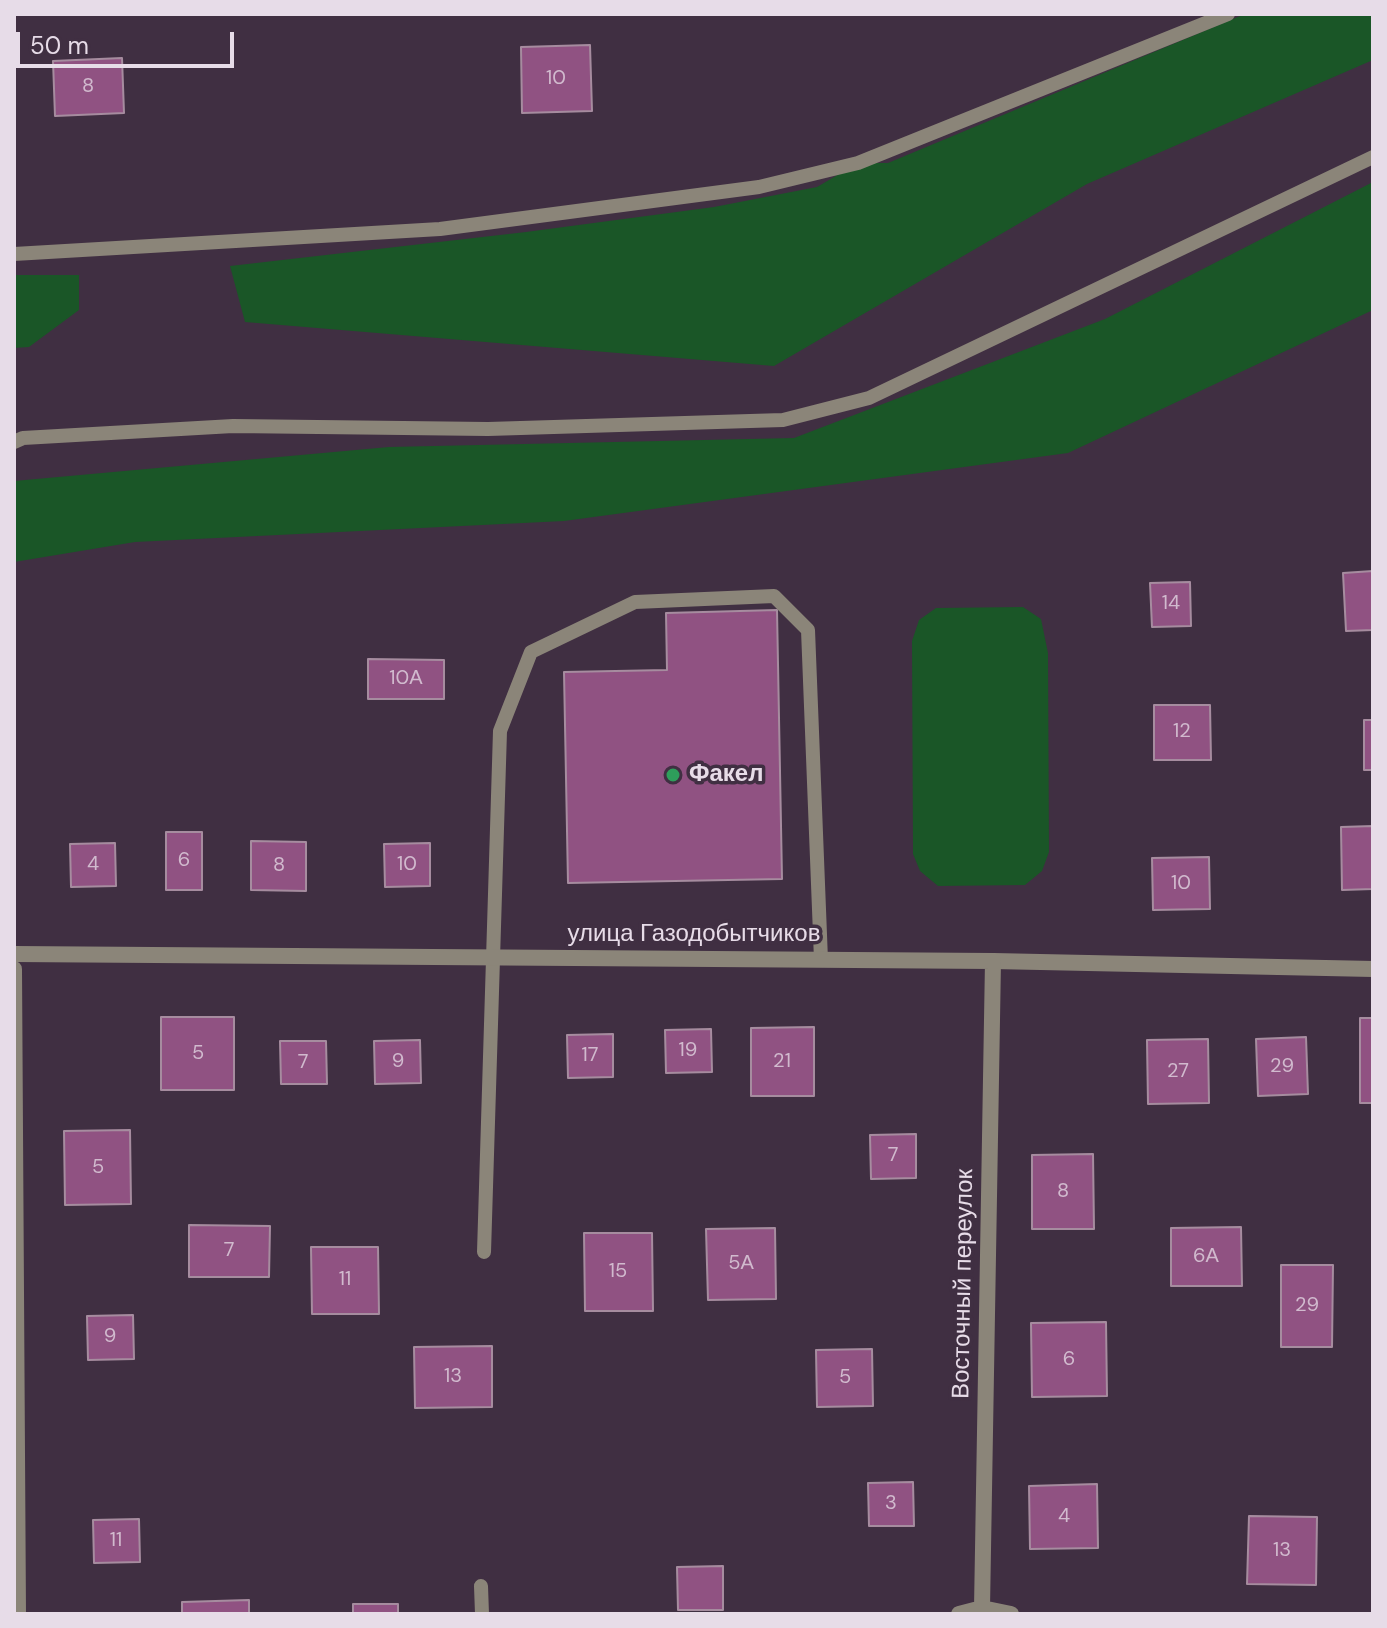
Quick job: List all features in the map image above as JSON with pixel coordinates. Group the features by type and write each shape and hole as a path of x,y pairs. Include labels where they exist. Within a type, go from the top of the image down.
{"street":[{"name":"улица Газодобытчиков","path":"14,954 993,961 1373,969"},
{"name":"Восточный переулок","path":"982,1608 993,961"},
{"path":"14,969 18,1614"},
{"path":"959,1614 982,1608 1011,1614"}],"lane":[{"path":"14,254 440,229 759,187 858,163 1228,14"},
{"path":"14,442 23,438 233,426 488,429 783,420 869,398 1373,157"},
{"path":"484,1252 500,731 531,652 635,602 774,596 808,630 821,960"},
{"path":"481,1586 482,1614"}],"green space":[{"path":"1245,14 1373,14 1373,60 1087,184 774,366 245,322 230,266 714,207 817,187 858,163 888,163"},
{"path":"1373,182 1373,310 1068,453 564,521 135,542 14,562 14,481 389,447 794,438 1105,319"},
{"path":"14,275 79,275 79,310 29,347 14,348"},
{"path":"1023,607 1041,619 1048,653 1049,852 1042,871 1025,885 938,886 920,871 913,854 912,641 919,620 936,608"}],"building":[{"path":"590,45 592,111 522,113 521,47"},
{"path":"122,58 124,113 55,116 53,61"},
{"path":"1373,571 1373,630 1346,631 1343,573"},
{"path":"1190,582 1191,626 1152,627 1150,583"},
{"name":"Факел","path":"777,610 782,879 568,883 564,672 667,670 666,613"},
{"path":"368,659 444,660 444,699 368,699"},
{"path":"1154,705 1210,705 1211,760 1154,760"},
{"path":"1364,720 1373,720 1373,770 1364,770"},
{"path":"1373,826 1373,889 1342,890 1341,827"},
{"path":"166,832 202,832 202,890 166,890"},
{"path":"251,841 306,842 306,891 251,890"},
{"path":"115,843 116,886 71,887 70,844"},
{"path":"430,843 430,886 385,887 384,844"},
{"path":"1209,857 1210,909 1153,910 1152,858"},
{"path":"161,1017 234,1017 234,1090 161,1090"},
{"path":"1360,1018 1373,1018 1373,1103 1360,1103"},
{"path":"814,1027 814,1096 751,1096 751,1028"},
{"path":"711,1029 712,1072 666,1073 665,1030"},
{"path":"613,1034 613,1077 568,1078 567,1035"},
{"path":"1306,1037 1308,1094 1258,1096 1256,1039"},
{"path":"1208,1039 1209,1103 1148,1104 1147,1040"},
{"path":"420,1040 421,1083 375,1084 374,1041"},
{"path":"280,1041 326,1041 327,1084 281,1084"},
{"path":"130,1130 131,1204 65,1205 64,1131"},
{"path":"916,1134 916,1178 871,1179 870,1135"},
{"path":"1093,1154 1094,1229 1032,1229 1032,1155"},
{"path":"189,1225 270,1226 269,1277 189,1277"},
{"path":"1241,1227 1242,1286 1171,1286 1171,1228"},
{"path":"775,1228 776,1299 708,1300 706,1229"},
{"path":"584,1233 652,1233 653,1311 585,1311"},
{"path":"311,1247 378,1247 379,1314 312,1314"},
{"path":"1281,1265 1333,1265 1332,1347 1281,1347"},
{"path":"133,1315 134,1359 88,1360 87,1316"},
{"path":"1106,1322 1107,1396 1032,1397 1031,1323"},
{"path":"492,1346 492,1407 415,1408 414,1347"},
{"path":"872,1349 873,1406 817,1407 816,1350"},
{"path":"913,1482 914,1526 869,1526 868,1483"},
{"path":"1097,1484 1098,1548 1030,1549 1029,1486"},
{"path":"1249,1516 1317,1517 1316,1585 1247,1584"},
{"path":"139,1519 140,1562 94,1563 93,1520"},
{"path":"723,1566 723,1610 678,1610 677,1567"},
{"path":"249,1600 249,1614 182,1614 182,1602"},
{"path":"353,1604 398,1604 398,1614 353,1614"}],"place":[{"name":"Факел","path":"673,775"}]}
